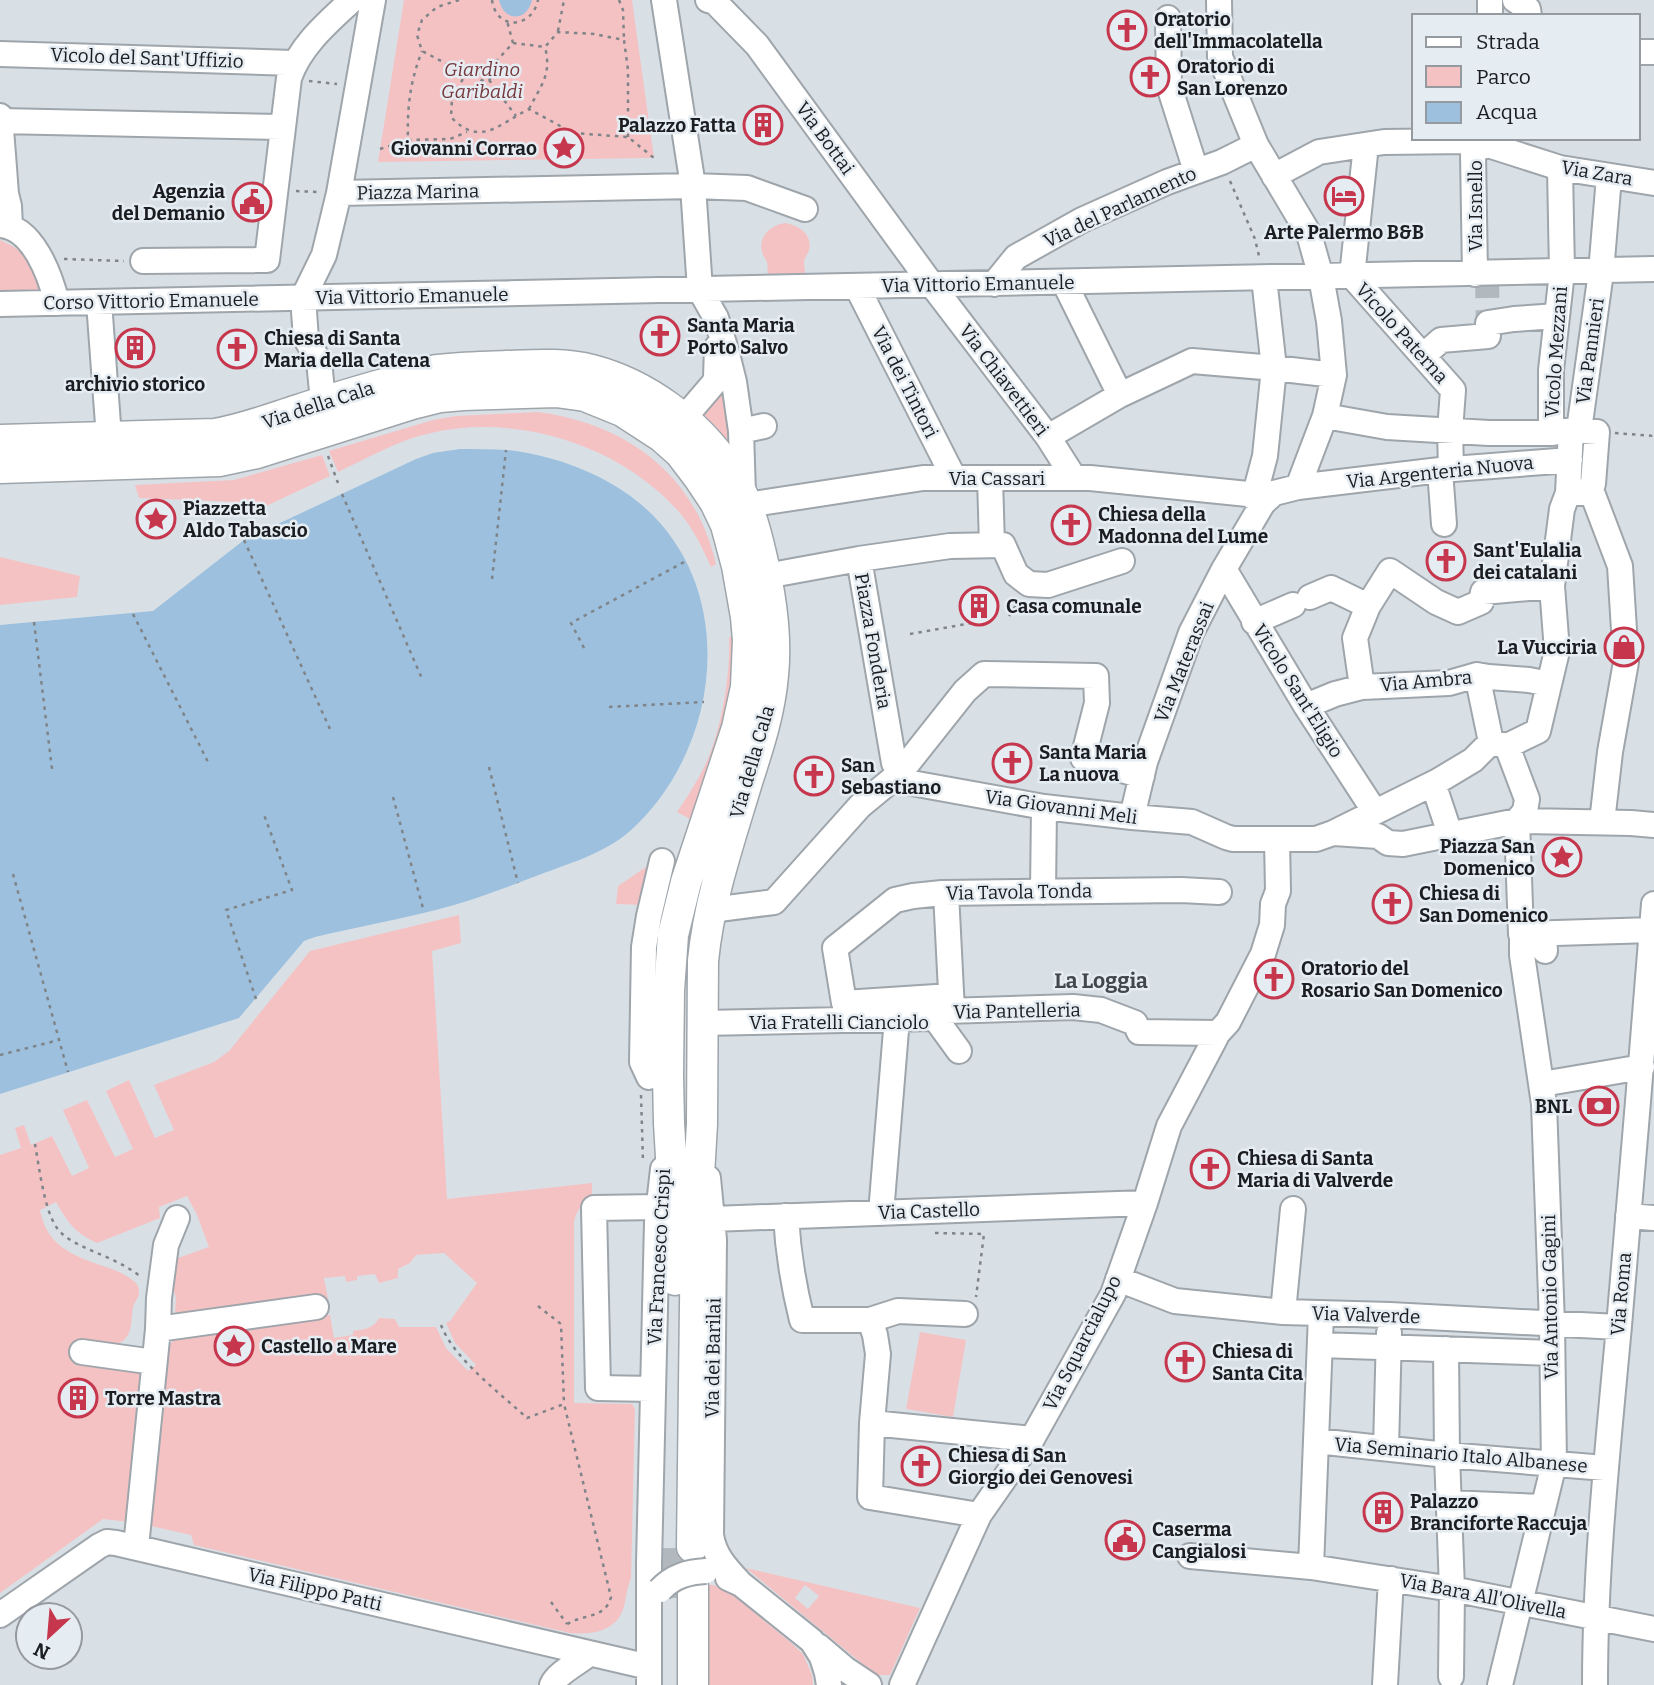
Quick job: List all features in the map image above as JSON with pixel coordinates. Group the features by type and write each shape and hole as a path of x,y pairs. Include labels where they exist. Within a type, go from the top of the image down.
{"main road":[{"name":"Via della Cala","path":"0,440 194,436 231,432 324,401 435,371 461,368 557,365 591,370 619,379 645,392 684,418 710,444 729,470 745,500 766,576 773,619 774,674 769,708 719,873 711,910"},
{"name":"Via della Cala","path":"0,468 219,461 257,453 412,404 463,395 556,392 585,396 641,422 680,453 715,502 726,525 732,547 748,627 746,687 737,728 679,907"},
{"name":"Via Francesco Crispi","path":"668,1123 669,990 673,935 679,907"},
{"path":"675,1685 702,1124 704,961 711,910"},
{"path":"668,1123 675,1225 679,1578 692,1685"}],"street":[{"path":"143,261 267,260 291,71 322,27 352,0"},
{"name":"Piazza Marina","path":"373,0 339,193 693,186 747,188 805,209"},
{"path":"664,0 693,186 700,290 716,318 734,382 752,429 745,500"},
{"name":"Via Bottai","path":"709,0 715,2 757,45 932,285"},
{"path":"1219,0 1220,57 1256,145 1309,234 1329,321 1334,375 1304,487"},
{"path":"1168,18 1169,86 1196,171"},
{"name":"Vicolo del Sant'Uffizio","path":"0,54 291,71"},
{"path":"57,303 54,289 31,242 5,225 9,206 0,118 282,127"},
{"name":"Via Zara","path":"1274,176 1319,152 1384,142 1486,141 1547,156 1609,177 1654,183"},
{"name":"Via Isnello","path":"1475,274 1473,153 1486,141"},
{"name":"Via del Parlamento","path":"994,284 1016,257 1082,220 1167,181 1222,162 1256,145"},
{"path":"1352,276 1366,145"},
{"name":"Vicolo Mezzani","path":"1547,156 1562,272 1550,370 1575,431"},
{"name":"Via Pannieri","path":"1575,431 1609,177"},
{"path":"324,401 319,361 306,339 303,298 324,254 339,193"},
{"name":"Via Vittorio Emanuele","path":"303,298 1654,270"},
{"name":"Vicolo Paterna","path":"1352,276 1453,390 1444,524"},
{"path":"1255,504 1265,456 1274,368 1264,278"},
{"path":"1064,282 1120,395"},
{"name":"Via Chiavettieri","path":"932,285 1048,437 1074,478"},
{"name":"Via dei Tintori","path":"857,286 954,478"},
{"name":"Corso Vittorio Emanuele","path":"0,304 303,298"},
{"path":"99,302 108,438"},
{"path":"1423,356 1441,340 1488,330 1514,319 1557,316"},
{"path":"684,418 716,378 716,318"},
{"path":"1048,437 1120,395 1192,361 1334,375"},
{"path":"1325,416 1387,427 1450,431 1575,431"},
{"path":"1575,431 1570,460 1578,491"},
{"path":"1277,839 1316,839 1333,833 1438,781 1499,744 1538,731 1556,651 1552,586 1562,509 1578,491 1593,484 1575,431"},
{"name":"Via Argenteria Nuova","path":"1255,504 1273,493 1304,487 1446,469 1570,460"},
{"name":"Via Cassari","path":"745,500 923,478 1090,478 1255,504"},
{"path":"989,478 992,545"},
{"path":"1578,491 1593,495 1620,566 1626,662 1610,752 1602,822"},
{"name":"Via Materassai","path":"1132,817 1145,762 1191,633 1255,504"},
{"path":"859,559 950,546 1003,545 1016,574 1029,584 1048,585 1122,561"},
{"name":"Piazza Fonderia","path":"766,576 859,559 894,763 900,773"},
{"name":"Vicolo Sant'Eligio","path":"1224,569 1306,706 1375,812"},
{"path":"1362,687 1355,638 1368,606 1390,571 1436,602 1458,612 1481,602 1483,592 1552,586"},
{"path":"1254,622 1331,588 1368,606"},
{"path":"711,910 775,902 860,806 900,773 965,691 984,674 1096,676 1097,703 1083,758 1142,776"},
{"path":"1477,675 1522,810 1522,937"},
{"name":"Via Ambra","path":"1306,706 1362,687 1448,683 1477,675 1549,684"},
{"name":"Via Giovanni Meli","path":"900,773 906,782 1044,807 1192,822 1233,839 1277,839"},
{"path":"1436,792 1450,834"},
{"path":"1043,892 1044,807"},
{"path":"1333,833 1378,836 1388,844 1403,844 1450,834 1522,810 1602,822 1654,825"},
{"name":"Via Squarcialupo","path":"902,1685 979,1515 1032,1439 1113,1294 1146,1203 1169,1126 1263,954 1278,891 1277,839"},
{"path":"645,1083 642,1062 644,947 662,861"},
{"name":"Via Tavola Tonda","path":"946,1008 844,1003 835,948 895,900 913,896 946,893 1181,890 1219,892"},
{"path":"946,893 946,1008"},
{"name":"Via Roma","path":"1599,1684 1595,1617 1605,1468 1628,1216 1646,1059 1654,904"},
{"path":"1522,937 1652,930"},
{"path":"1522,937 1544,937 1545,951"},
{"name":"Via Antonio Gagini","path":"1500,1685 1554,1464 1544,1104 1522,955 1522,937"},
{"name":"Via Pantelleria","path":"946,1008 1073,1007 1101,1010 1135,1023 1139,1032 1223,1028"},
{"name":"Via Fratelli Cianciolo","path":"703,1023 897,1018 946,1008 959,1051"},
{"path":"881,1213 897,1018"},
{"path":"1542,1084 1646,1059"},
{"name":"Via Francesco Crispi","path":"649,1676 679,1578 653,1389 658,1207 668,1123"},
{"name":"Via dei Barilai","path":"702,1124 713,1220 714,1254 711,1535 713,1546 723,1564 741,1584"},
{"name":"Via Castello","path":"713,1220 1146,1203"},
{"path":"653,1389 598,1388 594,1208 658,1207"},
{"path":"1283,1312 1293,1209"},
{"path":"786,1216 792,1277 802,1320 870,1320 898,1311 965,1314"},
{"path":"1628,1216 1654,1218"},
{"path":"136,1547 159,1298 166,1245 177,1218"},
{"name":"Via Valverde","path":"1118,1279 1175,1301 1283,1312 1618,1327"},
{"path":"158,1329 316,1307"},
{"path":"1311,1567 1321,1314"},
{"path":"1386,1448 1390,1315"},
{"path":"870,1320 878,1354 872,1423 870,1497 979,1515"},
{"path":"1320,1345 1552,1353"},
{"path":"1446,1349 1452,1589 1451,1677"},
{"path":"82,1352 154,1362"},
{"path":"872,1423 1032,1439"},
{"name":"Via Seminario Italo Albanese","path":"1316,1441 1605,1468"},
{"path":"1449,1503 1543,1507"},
{"name":"Via Filippo Patti","path":"0,1615 107,1542 589,1654 649,1676"},
{"name":"Via Bara All'Olivella","path":"1190,1556 1311,1567 1391,1579 1654,1629"},
{"path":"679,1578 716,1573 741,1584 845,1669 869,1685"},
{"path":"1385,1685 1391,1579"},
{"path":"812,1641 822,1657 829,1685"},
{"path":"552,1685 554,1679 589,1654"}],"path":[{"path":"437,0 437,7"},
{"path":"408,140 407,110 415,69 422,51 417,35 422,20 437,7 459,0"},
{"path":"492,0 497,15 506,22 513,43"},
{"path":"506,22 522,22 534,14 538,0"},
{"path":"545,47 558,32 564,0"},
{"path":"619,0 623,10 628,70 628,137"},
{"path":"558,32 594,34 624,40"},
{"path":"513,43 545,47"},
{"path":"490,68 513,43"},
{"path":"478,73 464,77 453,99 451,117 468,131 487,132 529,109 547,73 545,47"},
{"path":"422,51 464,77"},
{"path":"483,66 493,72 489,80 481,80 478,73 483,66"},
{"path":"291,71 358,87"},
{"path":"489,80 516,116"},
{"path":"529,109 573,133 628,137 654,158"},
{"path":"380,149 408,140 450,139 468,131"},
{"path":"1222,162 1255,239 1264,278"},
{"path":"86,259 143,261"},
{"path":"1575,431 1654,436"},
{"path":"325,450 338,482"},
{"path":"492,579 506,450"},
{"path":"342,494 423,681"},
{"path":"244,540 330,729"},
{"path":"584,648 571,623 686,561"},
{"path":"133,614 209,764"},
{"path":"910,634 989,620"},
{"path":"34,622 52,769"},
{"path":"609,707 704,702"},
{"path":"489,768 518,883"},
{"path":"393,797 424,912"},
{"path":"256,999 226,910 292,890 263,812"},
{"path":"13,874 68,1072"},
{"path":"0,1055 59,1040"},
{"path":"643,1166 645,1083"},
{"path":"35,1144 50,1216 55,1226 73,1242 138,1274 159,1298"},
{"path":"932,1233 984,1234 975,1303 965,1314"},
{"path":"538,1306 561,1324 564,1404 611,1597 610,1605 603,1612 566,1624"},
{"path":"441,1325 452,1346 527,1418 564,1404"},
{"path":"551,1602 566,1624"},
{"path":"563,1632 566,1624"}],"green space":[{"name":"Giardino Garibaldi","path":"404,0 632,0 654,158 378,162"},
{"path":"785,223 800,228 809,240 809,250 804,261 805,273 768,274 762,241 767,232"},
{"path":"0,240 16,248 28,259 35,272 38,290 0,291"},
{"path":"729,383 731,445 702,413"},
{"path":"538,412 570,418 600,428 628,442 652,459 674,480 692,504 706,532 716,564 711,567 689,525 655,489 598,452 566,440 498,427 464,428 407,440 338,472 329,451 433,420 456,416"},
{"path":"322,455 330,476 247,515 238,502 139,498 135,485 234,480"},
{"path":"0,557 80,576 77,597 0,605"},
{"path":"732,636 730,684 721,729 690,819 677,812 700,775 713,745 723,708 729,637"},
{"path":"646,867 651,874 643,905 616,904 618,886"},
{"path":"459,915 461,943 432,951 447,1199 592,1183 592,1200 580,1208 574,1222 574,1403 632,1404 635,1409 631,1579 621,1614 603,1630 570,1633 194,1545 191,1535 146,1525 166,1353 171,1343 187,1333 330,1315 334,1338 353,1335 353,1331 371,1326 379,1318 395,1319 399,1327 436,1327 446,1348 468,1371 476,1365 455,1343 446,1323 477,1283 444,1253 416,1255 410,1263 398,1269 398,1278 379,1283 375,1274 357,1276 357,1280 346,1282 345,1276 324,1278 328,1299 177,1319 172,1283 175,1259 209,1247 187,1196 159,1207 160,1218 97,1243 73,1227 56,1202 40,1210 49,1233 64,1248 83,1259 121,1273 138,1285 139,1294 133,1307 128,1334 119,1343 106,1346 147,1376 129,1522 103,1519 0,1593 0,1155 21,1148 15,1128 24,1125 31,1145 52,1136 72,1176 89,1168 63,1110 87,1100 115,1157 133,1149 106,1091 129,1080 155,1138 174,1130 154,1085 214,1062 229,1051 310,951"},
{"path":"920,1332 966,1340 953,1417 906,1409"},
{"path":"746,1568 920,1608 890,1675 876,1675","holes":["805,1585 819,1596 808,1609 795,1598"]},
{"path":"706,1584 729,1592 803,1654 812,1675 813,1685 705,1685"}],"water":[{"path":"499,0 532,0 525,12 516,16 506,12"},
{"path":"460,449 523,452 554,459 613,484 663,527 689,567 703,612 708,659 702,707 686,753 662,795 621,838 578,860 454,905 304,941 239,1018 0,1094 0,625 153,611 244,540 416,459"}],"tunnel":[{"path":"1487,274 1488,336"},
{"path":"675,1548 676,1598"}],"place":[{"name":"Oratorio dell'Immacolatella","path":"1127,30"},
{"name":"Oratorio di San Lorenzo","path":"1150,77"},
{"name":"Palazzo Fatta","path":"763,125"},
{"name":"Giovanni Corrao","path":"564,148"},
{"name":"Arte Palermo B&B","path":"1344,196"},
{"name":"Agenzia del Demanio","path":"252,202"},
{"name":"Santa Maria Porto Salvo","path":"660,336"},
{"name":"archivio storico","path":"135,348"},
{"name":"Chiesa di Santa Maria della Catena","path":"237,349"},
{"name":"Piazzetta Aldo Tabascio","path":"156,519"},
{"name":"Chiesa della Madonna del Lume","path":"1071,525"},
{"name":"Sant'Eulalia dei catalani","path":"1446,561"},
{"name":"Casa comunale","path":"979,606"},
{"name":"La Vucciria","path":"1624,647"},
{"name":"Santa Maria La nuova","path":"1012,763"},
{"name":"San Sebastiano","path":"814,776"},
{"name":"Piazza San Domenico","path":"1562,857"},
{"name":"Chiesa di San Domenico","path":"1392,904"},
{"name":"Oratorio del Rosario San Domenico","path":"1274,979"},
{"name":"BNL","path":"1599,1106"},
{"name":"Chiesa di Santa Maria di Valverde","path":"1210,1169"},
{"name":"Castello a Mare","path":"234,1346"},
{"name":"Chiesa di Santa Cita","path":"1185,1362"},
{"name":"Torre Mastra","path":"78,1398"},
{"name":"Chiesa di San Giorgio dei Genovesi","path":"921,1466"},
{"name":"Palazzo Branciforte Raccuja","path":"1383,1512"},
{"name":"Caserma Cangialosi","path":"1125,1540"}],"district":[{"name":"La Loggia","path":"1101,981"}]}
